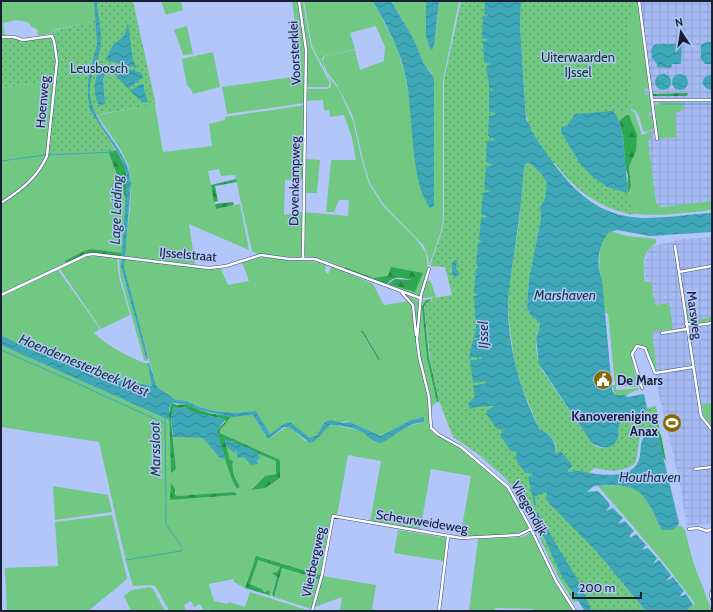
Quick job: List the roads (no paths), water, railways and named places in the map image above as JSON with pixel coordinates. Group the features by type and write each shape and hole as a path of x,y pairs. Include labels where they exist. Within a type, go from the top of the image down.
{"street":[{"name":"Voorsterklei","path":"300,1 306,44 306,103"},
{"path":"639,1 657,139"},
{"name":"Hoenweg","path":"1,37 14,37 22,40 52,36 57,62 47,156 38,172 28,184 1,203"},
{"path":"652,100 712,100"},
{"name":"Dovenkampweg","path":"303,259 306,103"},
{"name":"Marsweg","path":"675,246 701,416 712,430"},
{"name":"IJsselstraat","path":"1,295 86,255 93,254 209,268 226,266 261,255 327,262 374,283 420,298"},
{"path":"679,272 712,266"},
{"path":"417,340 420,298 429,268"},
{"path":"399,290 407,296 413,305 417,340"},
{"path":"686,324 698,325 712,323"},
{"path":"662,333 687,329"},
{"name":"Vliegendijk","path":"417,340 419,356 429,397 431,428 435,432 461,447 506,485 531,529 556,581 575,611"},
{"path":"642,388 632,354 637,346 645,348 655,373 693,367"},
{"path":"695,469 712,467"},
{"name":"Scheurweideweg","path":"332,516 448,537 468,539 514,536 531,529"},
{"name":"Vlietbergweg","path":"312,611 322,575 332,516"},
{"path":"689,529 698,528 707,531 712,529"},
{"path":"439,611 448,537"},
{"path":"712,591 710,595 712,599"}],"water":[{"path":"94,1 97,1 101,44 91,79 90,97 93,109 119,150 129,172 131,184 124,267 148,357 147,361 121,267 127,175 121,157 90,110 88,99 88,80 97,44"},
{"path":"373,1 391,1 413,38 424,64 434,78 434,206 430,208 423,196 418,181 405,74 392,36"},
{"path":"426,1 439,1 434,46 432,50 426,36"},
{"path":"485,1 521,1 520,26 526,119 531,127 530,129 552,161 576,190 590,201 606,210 624,216 653,218 712,213 712,232 650,236 617,230 609,232 603,242 599,255 599,268 602,279 612,390 615,395 626,395 627,397 644,394 647,408 646,415 622,421 620,423 616,442 610,447 598,446 591,442 539,364 536,338 540,323 531,316 527,308 529,279 541,218 540,207 545,198 547,183 541,173 530,163 526,164 524,167 520,213 508,301 509,326 514,357 517,372 527,402 540,430 547,433 552,439 556,450 555,454 561,451 573,466 568,470 568,472 578,471 612,475 628,472 634,468 638,462 643,438 651,433 658,435 679,523 676,528 669,530 661,529 644,497 638,491 631,488 609,485 594,486 587,492 598,491 609,503 610,506 606,511 613,508 623,518 618,524 625,521 634,531 630,535 630,538 636,534 646,545 642,550 648,548 657,558 653,564 659,560 671,575 666,581 673,577 684,591 679,597 686,594 693,605 688,611 646,611 596,551 548,502 546,499 547,492 535,496 535,507 528,477 532,475 532,473 525,473 515,458 517,452 511,451 500,435 505,429 497,429 487,415 487,410 495,406 471,409 468,404 475,396 473,386 487,383 486,381 473,383 470,360 482,359 481,357 469,357 473,340 478,339 474,336 476,328 474,296 478,295 474,293 476,269 479,267 476,264 478,243 483,242 479,240 481,218 488,217 481,214 483,193 491,191 484,189 486,167 493,165 486,162 487,141 495,139 488,136 489,116 494,115 495,113 489,112 489,91 495,90 489,88 486,66 491,64 484,62 483,41 489,40 482,38 483,16 489,15 484,13"},
{"path":"128,23 133,61 137,68 106,60 112,46 124,36"},
{"path":"706,42 712,42 712,64 705,64 701,59 701,45"},
{"path":"682,44 681,64 672,64 671,68 657,67 657,64 652,58 651,50 654,45"},
{"path":"100,65 103,67 117,66 127,68 141,73 143,77 128,89 110,69 107,68 103,80 105,104 99,105 95,85"},
{"path":"663,74 670,79 671,82 666,89 663,90 656,85 655,82 660,75"},
{"path":"680,74 687,79 688,82 683,89 680,90 673,85 672,82 677,75"},
{"path":"712,75 711,90 706,88 702,83 704,78"},
{"path":"141,84 144,85 148,102 142,102 130,91"},
{"path":"613,111 617,117 623,138 628,193 607,187 592,176 581,165 561,132 561,127 567,126 575,114"},
{"path":"457,260 456,269 460,274 455,277 452,275 452,263"},
{"path":"1,335 31,350 59,356 70,365 88,373 152,386 148,365 149,362 157,387 176,400 187,401 199,407 215,411 236,413 256,411 270,434 283,424 290,422 310,438 317,435 325,422 331,420 342,423 350,422 381,436 411,420 424,417 424,422 406,427 381,443 375,442 362,432 355,429 330,425 316,440 310,443 289,427 284,427 268,439 253,415 231,417 199,410 187,404 171,403 169,409 169,420 1,345"},
{"path":"174,407 177,409 184,407 196,413 226,419 217,430 226,460 219,457 203,438 173,437 171,416"},
{"path":"225,439 256,452 260,457 257,461 258,464 251,465 244,457 239,458 236,450 234,453 226,446"},
{"path":"537,512 579,582 592,611 585,611 561,575 534,515"}],"waterway":[{"path":"662,104 712,104"},
{"path":"49,155 115,152"},
{"path":"1,161 45,155"},
{"path":"1,350 90,389"},
{"path":"91,390 164,423"},
{"name":"Marssloot","path":"165,417 166,498"},
{"name":"Marssloot","path":"166,500 166,524 182,547"},
{"name":"Marssloot","path":"126,560 181,551 183,549"}],"place":[{"name":"De Mars","path":"603,380"},
{"name":"Kanovereniging Anax","path":"672,423"}],"park label":[{"name":"Uiterwaarden IJssel","path":"578,64"},
{"name":"Leusbosch","path":"99,68"}],"water label":[{"name":"Lage Leiding","path":"116,210"},
{"name":"Marshaven","path":"565,295"},
{"name":"IJssel","path":"483,335"},
{"name":"Hoendernesterbeek West","path":"84,365"},
{"name":"Houthaven","path":"650,477"}]}
